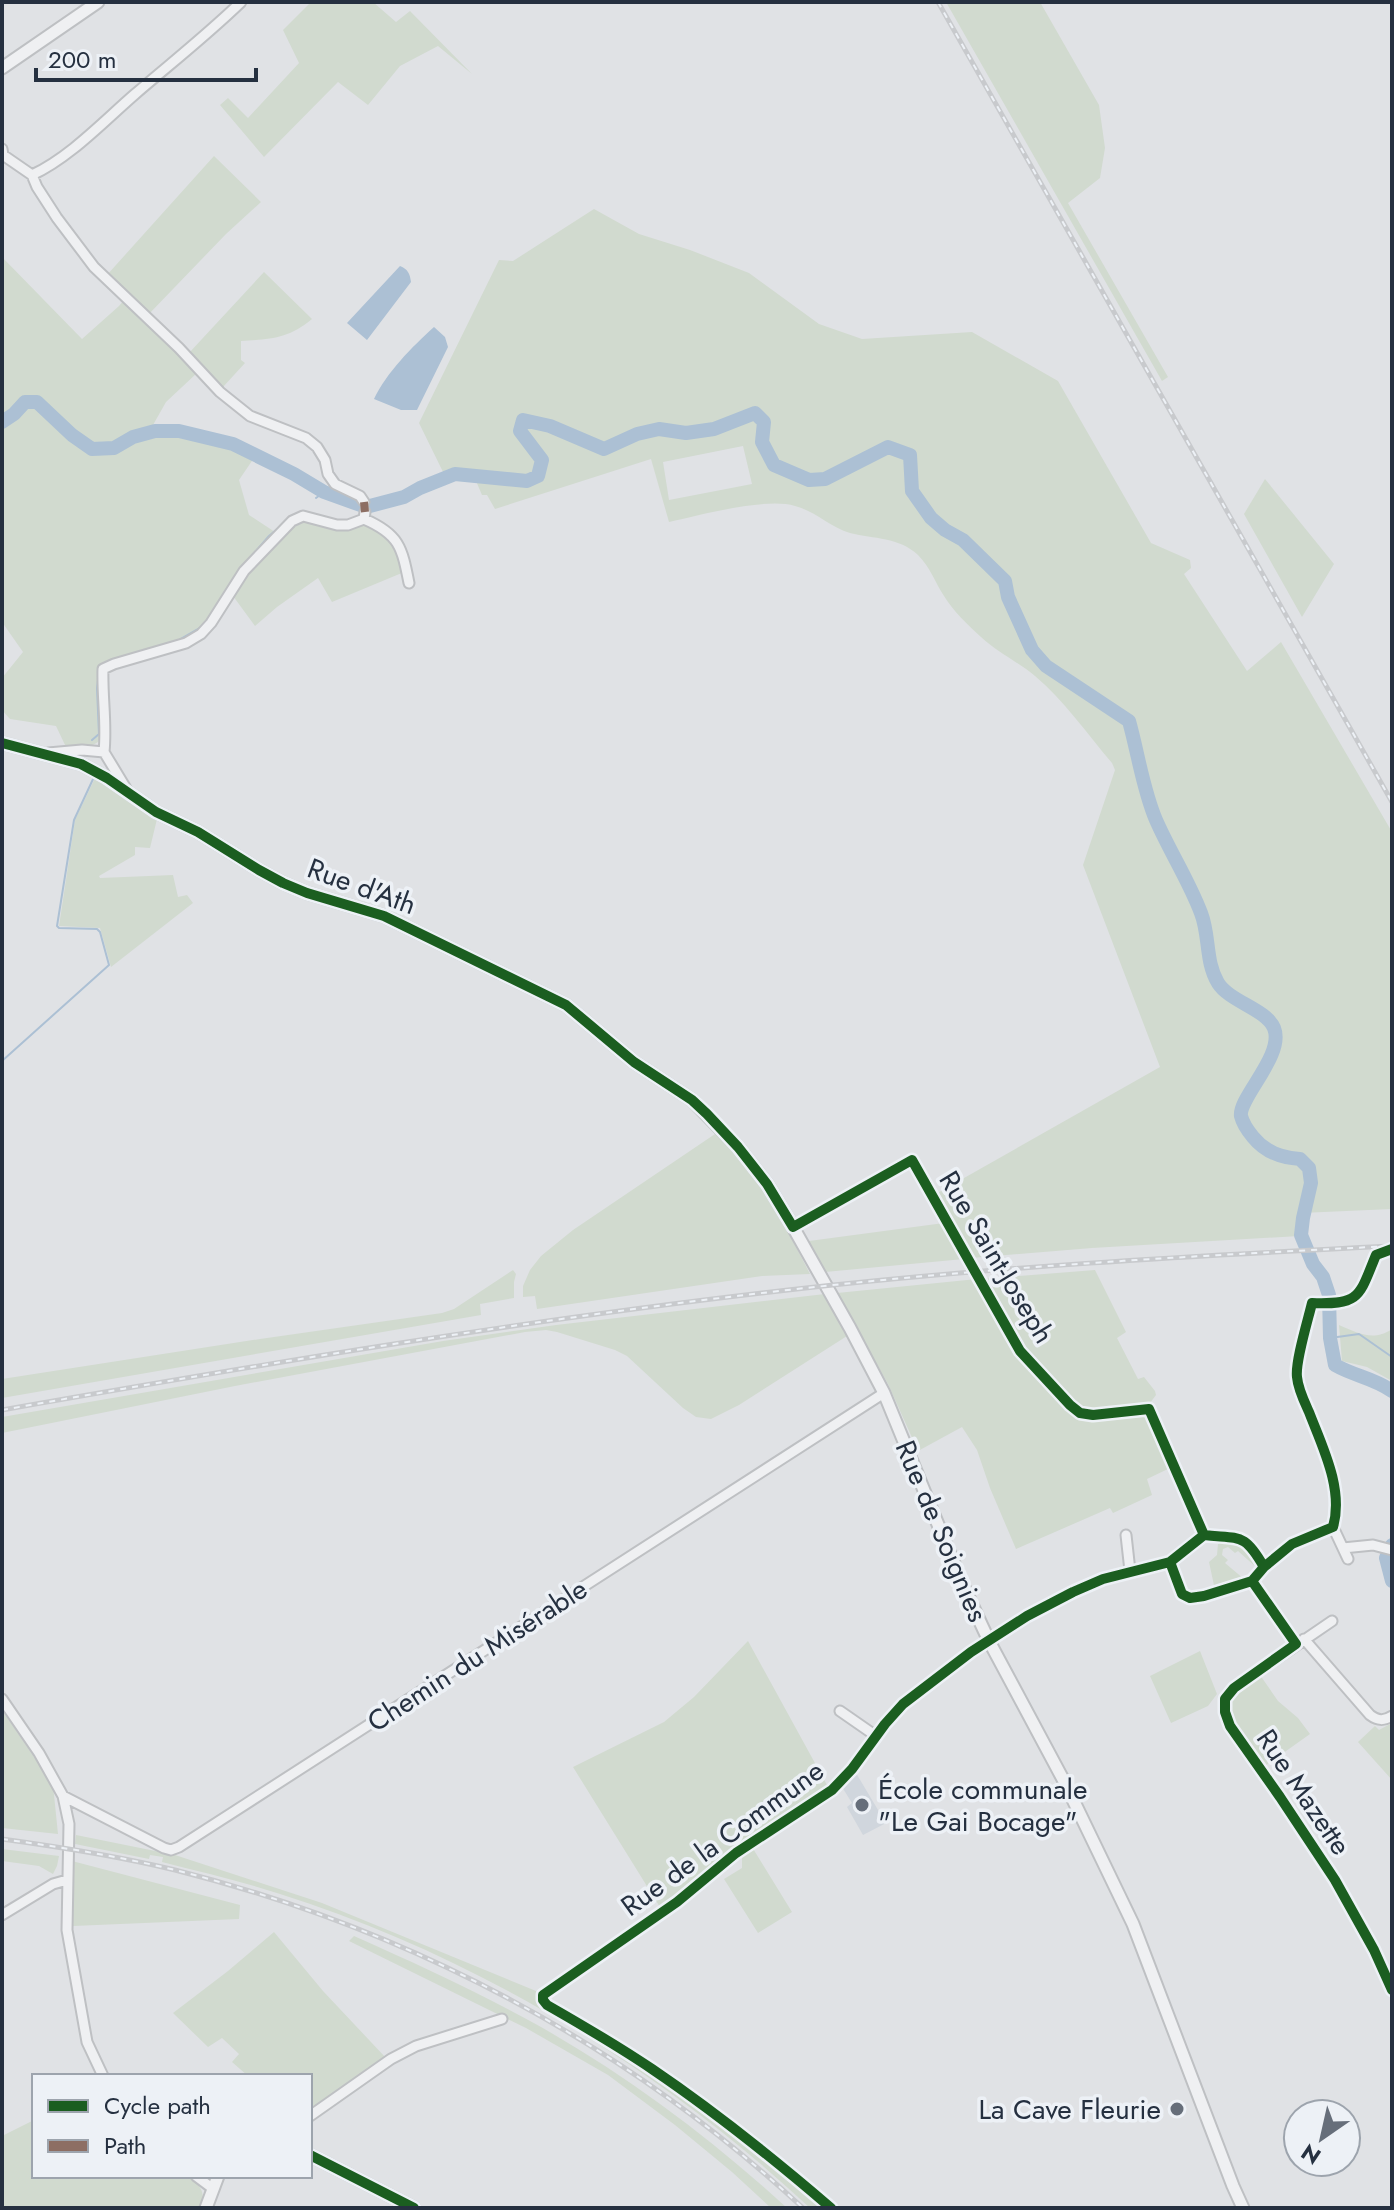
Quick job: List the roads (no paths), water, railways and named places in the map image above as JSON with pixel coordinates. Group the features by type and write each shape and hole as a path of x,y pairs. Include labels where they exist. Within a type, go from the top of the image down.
{"street":[{"path":"2,68 98,2"},
{"path":"32,175 54,162 193,48 241,2"},
{"path":"2,153 32,175 57,218 94,267 220,392 250,416 304,437 317,447 335,484 360,496 364,511 393,536 404,559 409,583"},
{"path":"104,752 107,730 103,669 186,643 201,634 244,571 292,521 303,516 348,525 364,511"},
{"name":"Rue d'Ath","path":"2,743 81,764 156,812 198,832 283,883 384,916 566,1005 634,1062 692,1100"},
{"name":"Rue d'Ath","path":"42,753 104,752 129,793"},
{"name":"Rue de Soignies","path":"692,1100 742,1151 767,1184 884,1393 989,1641 1065,1783 1133,1924 1243,2208"},
{"name":"Rue Saint-Joseph","path":"793,1227 912,1160 1020,1351 1070,1405 1080,1413 1093,1415 1149,1409 1204,1535"},
{"path":"1348,1559 1333,1527 1335,1503 1331,1476 1297,1376 1312,1303 1340,1303 1356,1297 1363,1288 1376,1255 1392,1249"},
{"name":"Chemin du Misérable","path":"63,1796 164,1848 171,1850 179,1847 884,1393"},
{"path":"1264,1567 1242,1538 1204,1535 1170,1562 1181,1591 1187,1597 1204,1596 1252,1581 1292,1544 1333,1527"},
{"path":"1126,1535 1130,1571"},
{"path":"1343,1548 1373,1545 1387,1548"},
{"name":"Rue de la Commune","path":"831,2208 676,2086 547,2005 542,1998 549,1990 677,1902 736,1853 832,1790 852,1769 890,1717 910,1697 989,1641 1056,1600 1103,1579 1170,1562"},
{"path":"1252,1581 1300,1641 1370,1715 1383,1720 1392,1716"},
{"path":"1300,1641 1332,1621"},
{"name":"Rue Mazette","path":"1300,1641 1234,1688 1225,1699 1225,1712 1233,1730 1335,1880 1374,1950 1392,1990"},
{"path":"2,1699 39,1753 63,1796 69,1824 67,1930 87,2042 102,2074"},
{"path":"840,1711 876,1736"},
{"path":"2,1915 53,1884 67,1880"},
{"path":"312,2115 391,2059 416,2046 502,2019"},
{"path":"312,2156 414,2208"},
{"path":"199,2178 212,2188"},
{"path":"206,2208 217,2178"}],"water":[{"path":"400,266 408,272 411,282 367,340 347,323"},
{"path":"434,327 445,337 448,347 417,410 401,410 374,399 393,370"}],"waterway":[{"path":"2,422 25,402 37,402 92,449 114,448 133,437 155,431 179,431 233,444 324,492 366,507 404,497 455,474 527,481 538,476 542,460 520,431 523,420 550,426 604,449 637,434 659,429 686,433 714,429 755,413 764,422 762,442 774,465 809,480 825,479 888,447 910,455 912,491 931,518 963,540 1005,581 1008,597 1032,650 1046,666 1129,721 1151,808 1201,913 1214,975 1224,990 1264,1016 1274,1028 1276,1039 1273,1051 1246,1098 1241,1116 1263,1147 1280,1156 1300,1159 1309,1168 1311,1183 1301,1235 1329,1295 1330,1338 1335,1365 1392,1391"},
{"path":"316,498 324,492"},
{"path":"242,567 282,525"},
{"path":"177,641 203,626"},
{"path":"92,740 99,734 99,673"},
{"path":"2,1061 109,965 97,929 57,926 74,820 94,777"},
{"path":"1330,1338 1359,1334 1392,1357"},
{"path":"1392,1545 1386,1558 1392,1581"}],"railway":[{"path":"938,2 1392,802"},
{"path":"2,1410 394,1344 788,1290 1014,1269 1392,1246"},
{"path":"2,1839 89,1852 175,1870 262,1895 347,1925 430,1960 510,2000 588,2045 663,2094 735,2149 803,2208"}],"place":[{"name":"École communale \"Le Gai Bocage\"","path":"862,1805"},
{"name":"La Cave Fleurie","path":"1177,2109"}]}
